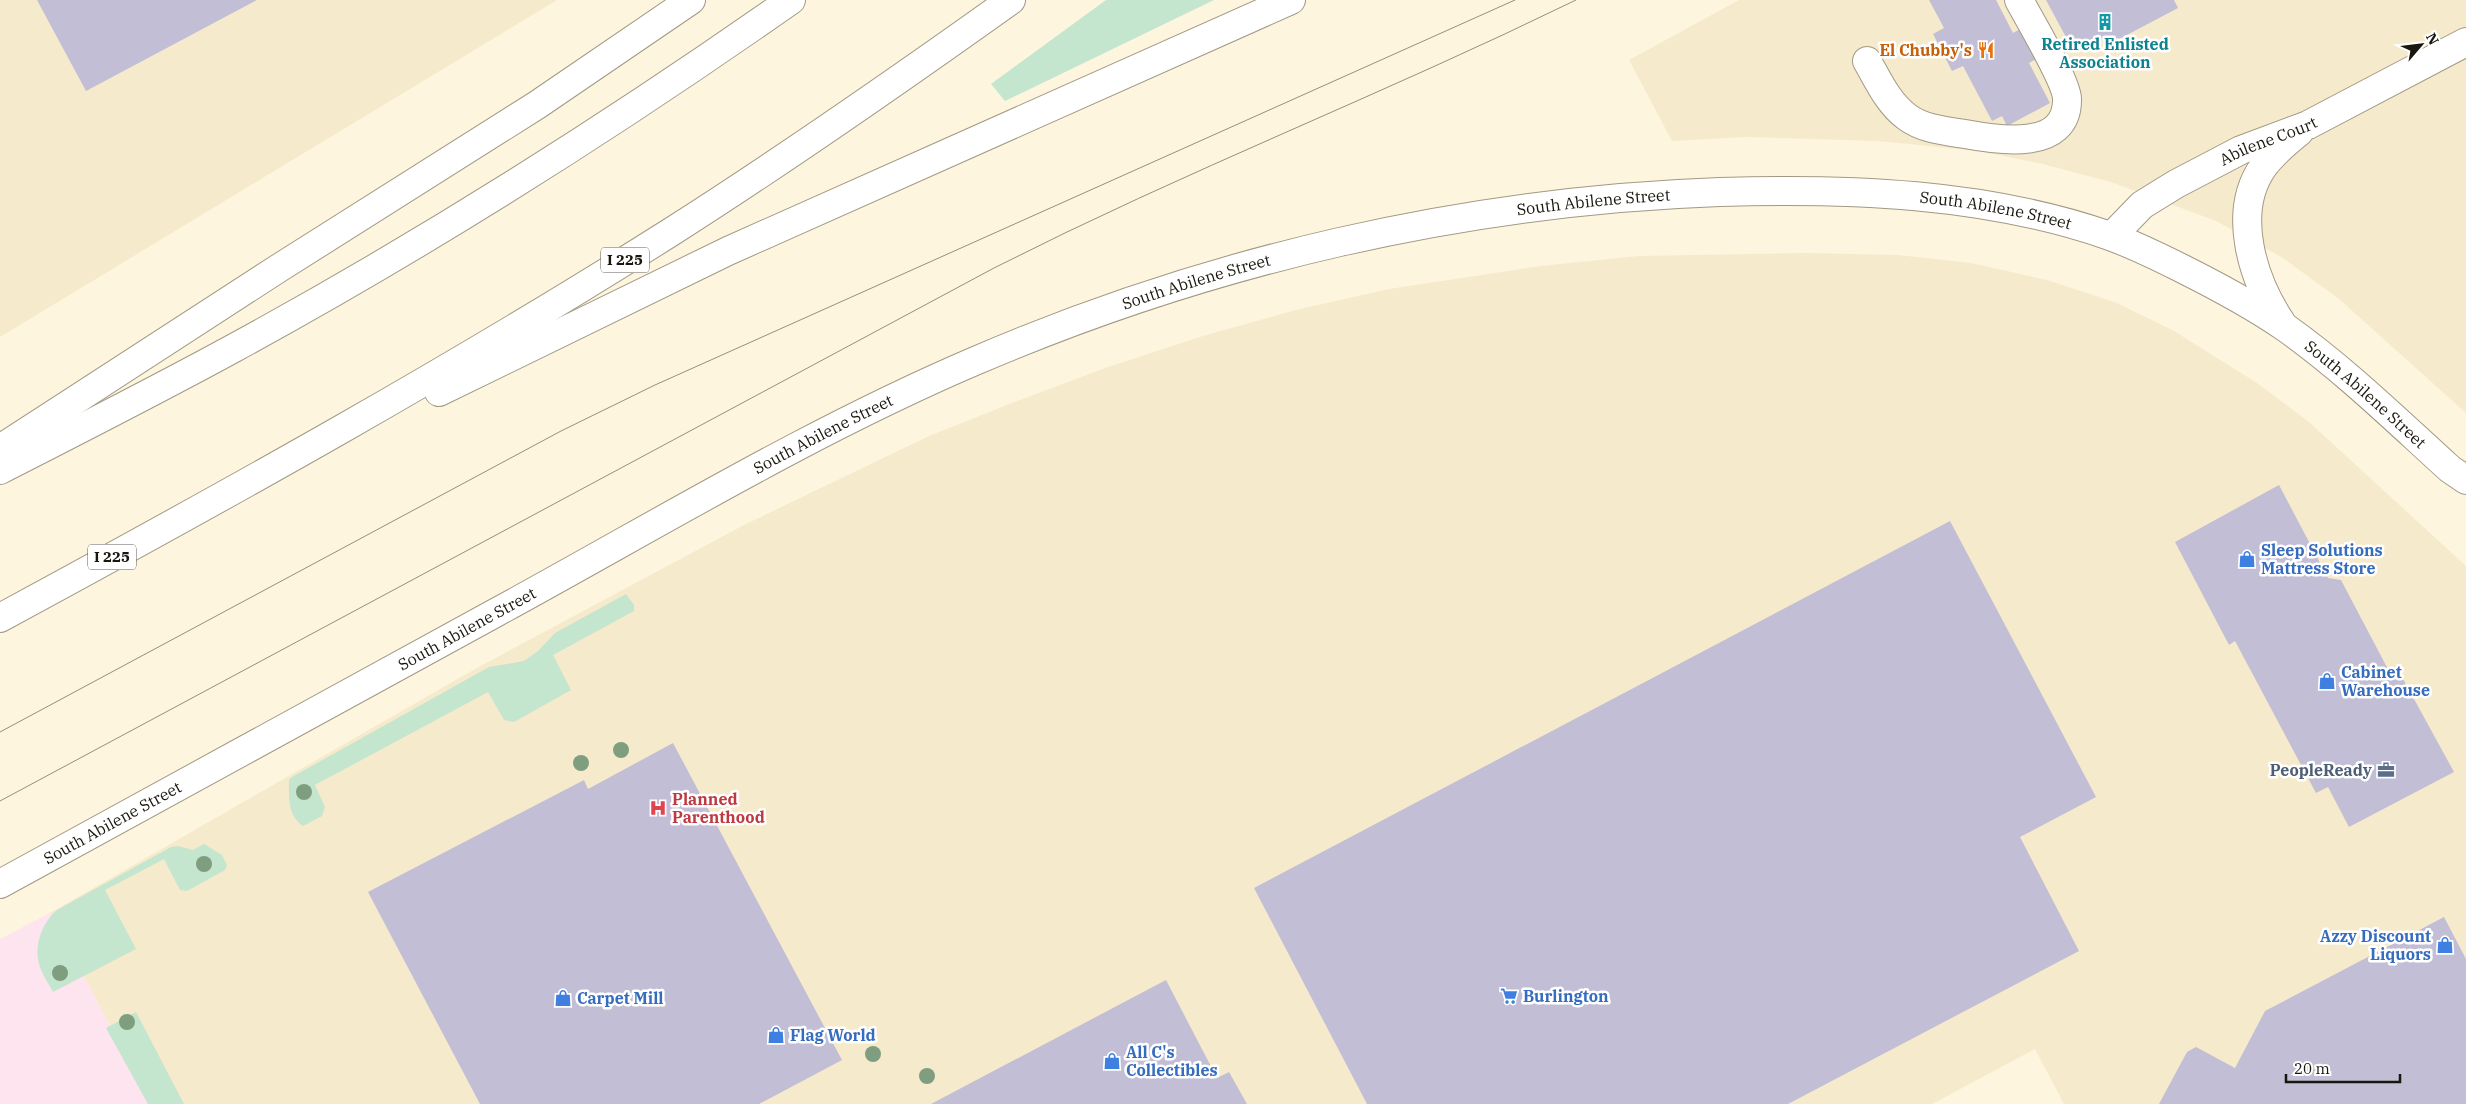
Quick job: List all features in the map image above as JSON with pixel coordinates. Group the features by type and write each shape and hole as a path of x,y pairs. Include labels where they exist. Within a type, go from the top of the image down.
{"main road":[{"path":"0,449 271,273 487,137 691,0"},
{"path":"0,470 234,348 378,265 623,114 791,0"},
{"name":"I 225","path":"0,618 224,497 473,353 670,232 787,156 1011,0"},
{"path":"224,497 728,251 1291,0"},
{"path":"1867,61 1896,107 1921,125 1988,138 2028,140 2046,134 2064,117 2067,97 2058,73 2019,0"},
{"path":"2308,125 2466,42"},
{"name":"Abilene Court","path":"2112,236 2142,205 2176,184 2240,150 2308,125"},
{"name":"Abilene Court","path":"2285,327 2267,301 2258,279 2248,215 2251,195 2263,167 2272,156 2308,125"},
{"name":"South Abilene Street","path":"0,884 792,449 973,362 1069,323 1158,291 1321,247 1420,226 1563,203 1680,194 1807,192 1922,197 1974,203 2020,212 2112,236 2207,281 2285,327 2330,362 2461,479"}],"shaded area":[{"path":"0,0 557,0 0,337"},
{"path":"1739,0 2466,0 2466,413 2339,299 2283,258 2216,221 2111,182 2043,164 1978,151 1878,141 1747,137 1672,141 1629,60"},
{"path":"1804,253 1898,255 1971,263 2047,280 2117,303 2174,331 2257,383 2309,422 2466,566 2466,1104 2064,1104 2035,1049 1932,1104 152,1104 50,913 475,669 744,525 929,436 1105,368 1203,336 1296,310 1389,289 1541,266 1638,256"},
{"path":"50,913 152,1104 0,1104 0,939"}],"green space":[{"path":"1106,0 1214,0 1005,101 991,84"},
{"path":"626,594 634,605 634,611 553,655 571,690 514,722 504,720 488,692 315,785 325,807 322,816 303,826 294,817 289,799 289,780 292,777 489,667 524,661 538,651 555,633"},
{"path":"204,844 222,855 227,865 225,870 187,891 180,890 164,859 105,890 136,949 53,992 40,967 38,943 47,921 57,910 171,847 178,846 193,850"},
{"path":"136,1012 184,1104 148,1104 106,1028"}],"building":[{"path":"37,0 257,0 86,91"},
{"path":"1929,0 1996,0 2013,33 2022,28 2038,58 2029,63 2050,103 2007,126 2002,116 1992,121 1963,66 1952,71 1933,34 1944,28"},
{"name":"Retired Enlisted Association","path":"2046,0 2174,0 2178,8 2106,46 2100,36 2073,50"},
{"path":"2279,485 2328,578 2341,580 2391,675 2403,679 2454,772 2349,827 2328,787 2316,793 2235,641 2229,645 2175,542"},
{"path":"1950,521 2096,797 2020,837 2079,951 1788,1104 1367,1104 1254,888"},
{"name":"Carpet Mill","path":"673,743 842,1060 759,1104 480,1104 368,892 584,780 588,789"},
{"path":"2444,917 2466,959 2466,1104 2159,1104 2187,1052 2196,1047 2235,1068 2265,1011"},
{"path":"1166,980 1217,1078 1229,1072 1247,1104 931,1104"}],"tram line":[{"path":"0,732 561,431 655,385 1515,0"},
{"path":"0,801 994,268 1139,198 1504,35 1576,0"}],"place":[{"name":"Retired Enlisted Association","path":"2105,22"},
{"name":"El Chubby's","path":"1986,50"},
{"name":"Sleep Solutions Mattress Store","path":"2247,559"},
{"name":"Cabinet Warehouse","path":"2327,681"},
{"name":"PeopleReady","path":"2386,770"},
{"name":"Planned Parenthood","path":"658,808"},
{"name":"Azzy Discount Liquors","path":"2445,945"},
{"name":"Burlington","path":"1509,996"},
{"name":"Carpet Mill","path":"563,998"},
{"name":"Flag World","path":"776,1035"},
{"name":"All C's Collectibles","path":"1112,1061"}]}
